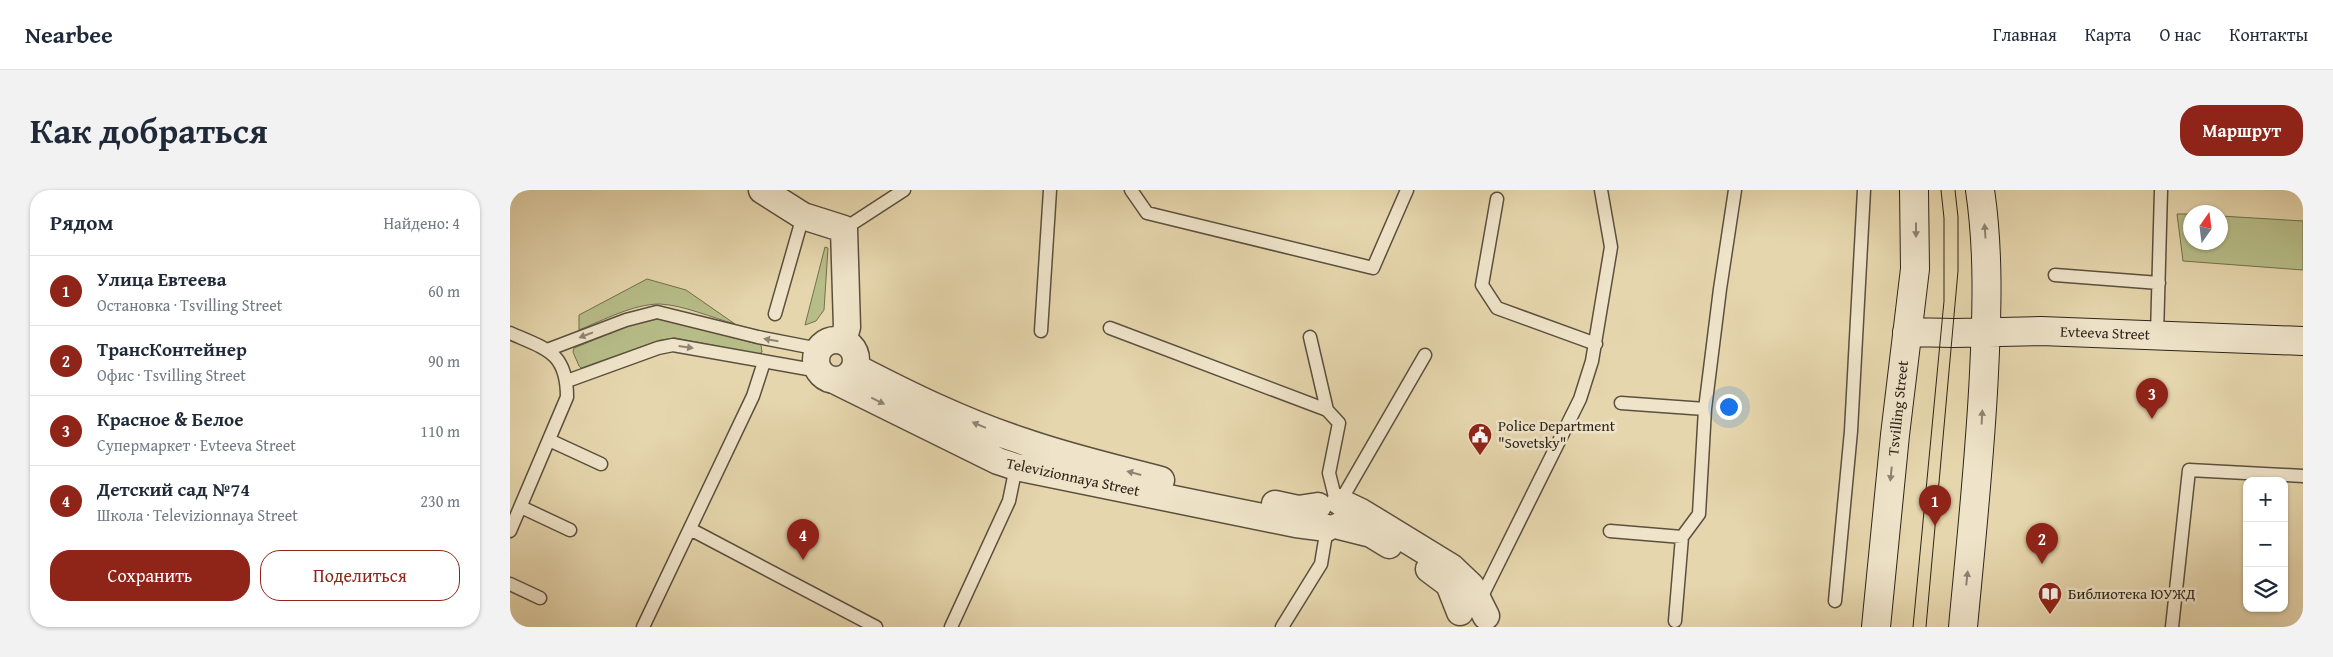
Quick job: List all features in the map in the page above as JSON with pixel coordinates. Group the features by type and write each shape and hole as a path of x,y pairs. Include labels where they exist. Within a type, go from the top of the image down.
{"main road":[{"name":"Tsvilling Street","path":"1876,627 1907,332 1916,270 1914,190"},
{"path":"1963,627 1981,439 1986,333 1987,272 1980,190"},
{"name":"Evteeva Street","path":"1907,332 1986,333 2041,331 2303,341"}],"street":[{"path":"762,190 803,216 844,229 847,326 834,362"},
{"name":"Televizionnaya Street","path":"834,362 998,461 1016,467 1296,524 1332,513"},
{"name":"Televizionnaya Street","path":"834,362 990,430 1056,452 1172,483 1298,509 1332,513 1371,534 1439,576 1479,619"}],"lane":[{"path":"844,229 904,190"},
{"path":"1041,332 1050,190"},
{"path":"1131,190 1147,213 1373,268 1406,190"},
{"path":"1479,619 1580,399 1596,344 1611,247 1601,190"},
{"path":"1674,621 1682,537 1699,514 1706,408 1720,290 1735,190"},
{"path":"1835,601 1851,430 1864,190"},
{"path":"2157,335 2161,190"},
{"path":"1497,199 1482,285 1497,308 1596,344"},
{"path":"775,314 803,216"},
{"path":"2055,275 2159,283"},
{"path":"547,350 626,320 657,312 758,338 834,362"},
{"path":"1110,328 1327,410 1339,423 1330,473 1332,513 1321,564 1282,627"},
{"path":"510,333 547,350 561,361 567,381 567,397 510,530"},
{"path":"1310,338 1327,410"},
{"path":"567,381 658,348 673,345 764,362 834,362"},
{"path":"1332,513 1425,355"},
{"path":"643,627 753,396 764,362"},
{"path":"1621,403 1706,408"},
{"path":"549,440 601,464"},
{"path":"951,627 1009,501 1016,467"},
{"path":"2172,627 2189,470 2303,476"},
{"path":"520,507 570,530"},
{"path":"690,529 876,627"},
{"path":"1610,531 1682,537"},
{"path":"510,584 540,598"}],"green space":[{"path":"2177,214 2183,214 2183,250 2228,250 2228,216 2303,221 2303,270 2183,261"},
{"path":"825,247 828,248 824,310 816,321 805,325"},
{"path":"647,279 686,290 735,324 688,309 660,304 629,310 579,330 579,315"},
{"path":"652,319 662,319 761,345 762,352 759,354 675,338 660,340 581,368 579,366 573,352 574,348 628,326"}],"tram line":[{"path":"1913,627 1944,301 1944,218 1941,190"},
{"path":"1926,627 1958,271 1958,217 1955,190"}],"place":[{"name":"Красное & Белое","path":"2152,419"},
{"name":"Police Department \"Sovetsky\"","path":"1480,456"},
{"name":"Улица Евтеева","path":"1935,526"},
{"name":"Детский сад №74","path":"803,560"},
{"name":"ТрансКонтейнер","path":"2042,564"},
{"name":"Библиотека ЮУЖД","path":"2050,615"}]}
